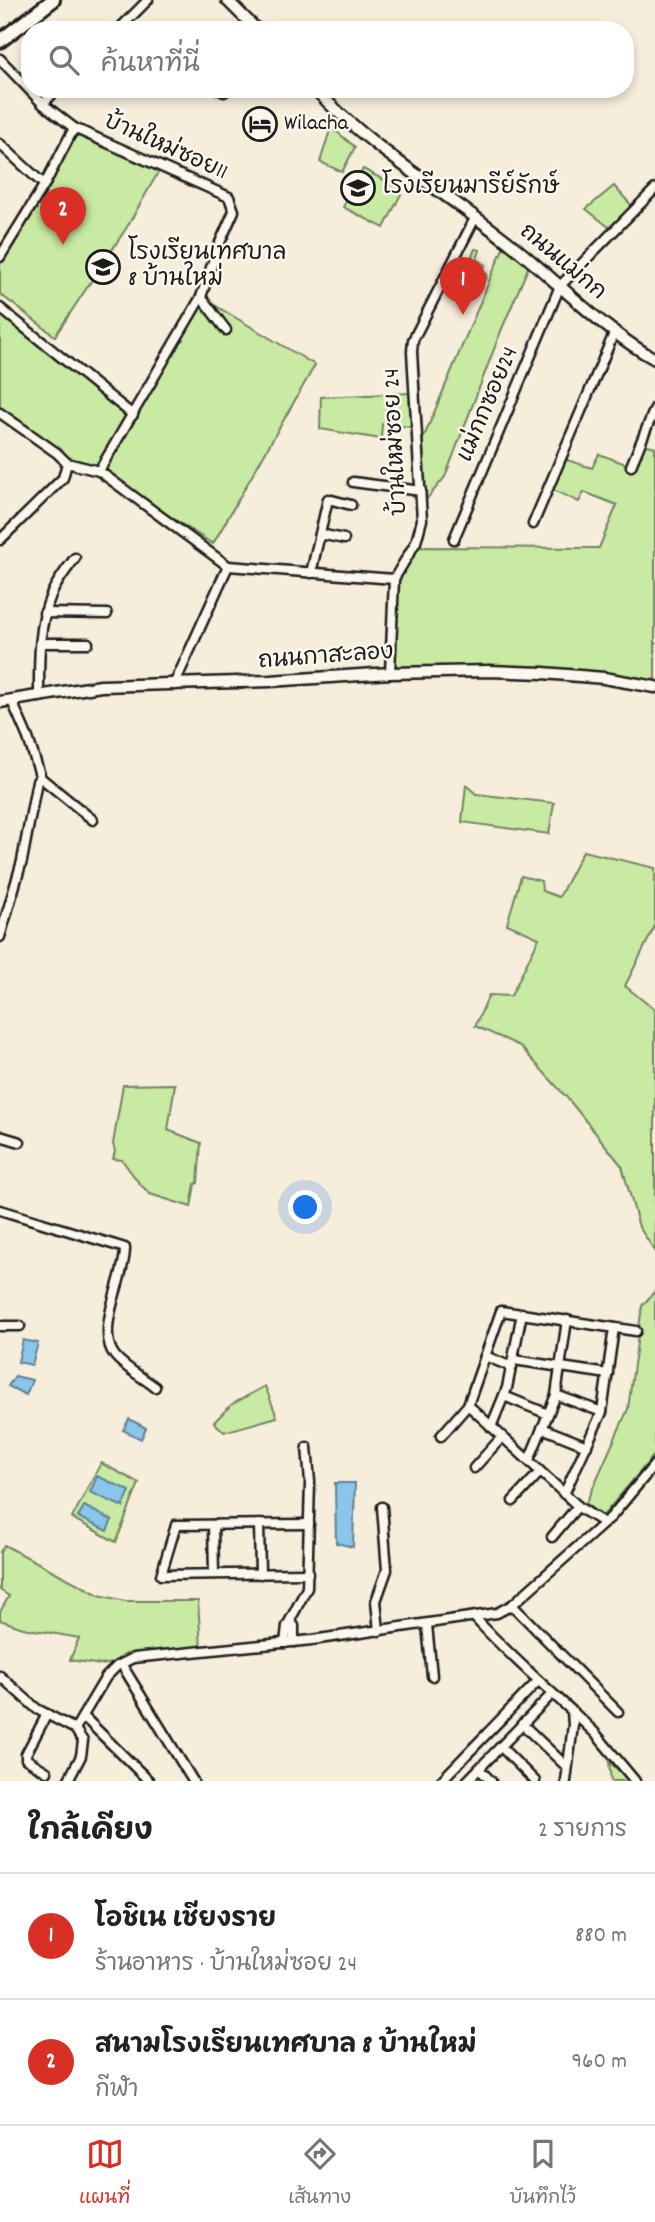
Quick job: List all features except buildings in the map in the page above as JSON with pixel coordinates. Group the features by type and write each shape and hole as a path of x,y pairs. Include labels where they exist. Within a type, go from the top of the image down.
{"main road":[{"path":"26,21 53,0"},
{"path":"0,41 21,25"}],"street":[{"path":"127,21 148,0"},
{"path":"228,0 248,21"},
{"name":"บ้านใหม่ซอย11","path":"0,59 21,81"},
{"name":"บ้านใหม่ซอย11","path":"37,98 74,128 229,197 234,211 201,297 99,471"},
{"path":"43,104 49,98"},
{"name":"ถนนแม่กก","path":"324,98 349,123 513,246 615,331 655,359"},
{"path":"0,257 46,182 74,128"},
{"path":"0,144 40,181 46,182"},
{"path":"560,286 655,189"},
{"name":"บ้านใหม่ซอย 24","path":"390,673 394,579 416,542 422,520 413,340 475,218"},
{"name":"แม่กกซอย24","path":"454,539 560,286"},
{"path":"201,297 226,330"},
{"path":"0,308 133,415"},
{"path":"533,524 615,331"},
{"path":"631,466 655,408"},
{"path":"0,412 67,463 99,471 228,566 394,579"},
{"path":"0,540 63,478 67,463"},
{"path":"353,482 421,491"},
{"path":"311,573 328,499 351,505"},
{"path":"320,534 344,539"},
{"path":"39,697 39,658 44,614 52,593 75,558"},
{"path":"174,685 228,566"},
{"path":"44,614 107,614"},
{"path":"42,643 88,643"},
{"name":"ถนนกาสะลอง","path":"0,702 102,686 270,681 390,673 543,673 604,678 655,687"},
{"path":"12,701 41,778 93,820"},
{"path":"0,937 22,861 37,781 41,778"},
{"path":"0,1136 20,1142"},
{"path":"0,1210 125,1248 110,1312 110,1345 118,1359 155,1387"},
{"path":"441,1436 468,1405 501,1311 636,1331"},
{"path":"491,1427 504,1396 513,1363 522,1313"},
{"path":"529,1460 556,1395 567,1320"},
{"path":"0,1326 20,1326"},
{"path":"564,1494 602,1412 614,1328"},
{"path":"485,1356 513,1363 608,1374"},
{"path":"556,1395 602,1412"},
{"path":"504,1396 548,1413"},
{"path":"468,1405 564,1494 604,1523"},
{"path":"542,1428 587,1446"},
{"path":"474,1468 502,1437"},
{"path":"290,1642 287,1626 307,1588 310,1482 307,1447"},
{"path":"75,1728 106,1677 117,1666 133,1658 379,1632 496,1614 512,1605 604,1523 655,1464"},
{"path":"513,1501 540,1472"},
{"path":"552,1537 578,1506"},
{"path":"379,1632 376,1601 387,1570 382,1507"},
{"path":"259,1524 260,1574"},
{"path":"308,1573 162,1575 176,1525 309,1524"},
{"path":"213,1525 214,1574"},
{"path":"512,1605 618,1712"},
{"path":"475,1618 595,1733 635,1781"},
{"path":"427,1625 432,1676"},
{"path":"122,1665 193,1781"},
{"path":"0,1676 23,1698 75,1728 83,1741 81,1756 68,1781"},
{"path":"441,1781 538,1681"},
{"path":"467,1781 552,1694"},
{"path":"566,1781 573,1725 572,1711"},
{"path":"47,1714 26,1754 26,1759 47,1773"},
{"path":"83,1716 149,1781"},
{"path":"522,1724 567,1767"},
{"path":"501,1747 535,1781"},
{"path":"479,1769 491,1781"}],"green space":[{"path":"331,127 355,147 342,172 320,162"},
{"path":"76,135 159,171 127,227 55,336 0,294 0,263"},
{"path":"363,169 403,190 384,228 343,207"},
{"path":"614,186 632,206 610,228 586,209"},
{"path":"506,241 531,261 445,477 421,506 418,451"},
{"path":"475,249 480,250 477,259 485,265 482,272 487,274 486,280 465,272"},
{"path":"201,297 315,365 213,544 99,471 67,463 0,413 0,308 132,414"},
{"path":"411,393 411,427 382,424 381,439 320,429 321,397"},
{"path":"641,443 655,447 655,687 611,679 390,673 394,579 413,547 599,548 617,505 584,492 579,502 551,489 561,458 592,468 599,454 631,466"},
{"path":"466,785 476,794 554,803 549,834 462,822"},
{"path":"583,851 655,868 655,926 625,986 655,1010 655,1251 639,1227 622,1166 569,1100 520,1046 475,1026 489,995 511,996 539,938 507,924 521,876 541,881 542,891 559,897"},
{"path":"175,1084 168,1130 201,1143 198,1183 195,1184 191,1207 150,1194 122,1160 113,1159 123,1085"},
{"path":"655,1291 655,1454 601,1518 586,1503 628,1409 642,1306"},
{"path":"265,1386 277,1417 224,1432 214,1422 231,1405"},
{"path":"101,1463 139,1483 116,1542 72,1518"},
{"path":"4,1545 99,1595 125,1601 198,1601 201,1648 126,1654 112,1663 101,1665 70,1660 79,1638 23,1628 0,1620 0,1612 9,1596 0,1590 0,1552"},
{"path":"609,1762 631,1781 611,1781"}],"water":[{"path":"23,1340 38,1343 32,1365 18,1362"},
{"path":"15,1376 32,1380 26,1395 8,1386"},
{"path":"129,1419 146,1428 141,1439 123,1430"},
{"path":"97,1476 130,1491 123,1507 90,1492"},
{"path":"335,1483 355,1483 353,1547 336,1543"},
{"path":"84,1506 112,1520 107,1531 78,1517"}],"place":[{"name":"Wilacha","path":"260,124"},
{"name":"โรงเรียนมารีย์รักษ์","path":"358,188"},
{"name":"สนามโรงเรียนเทศบาล 8 บ้านใหม่","path":"63,245"},
{"name":"โรงเรียนเทศบาล 8 บ้านใหม่","path":"103,267"},
{"name":"โอชิเน เชียงราย","path":"463,315"}]}
